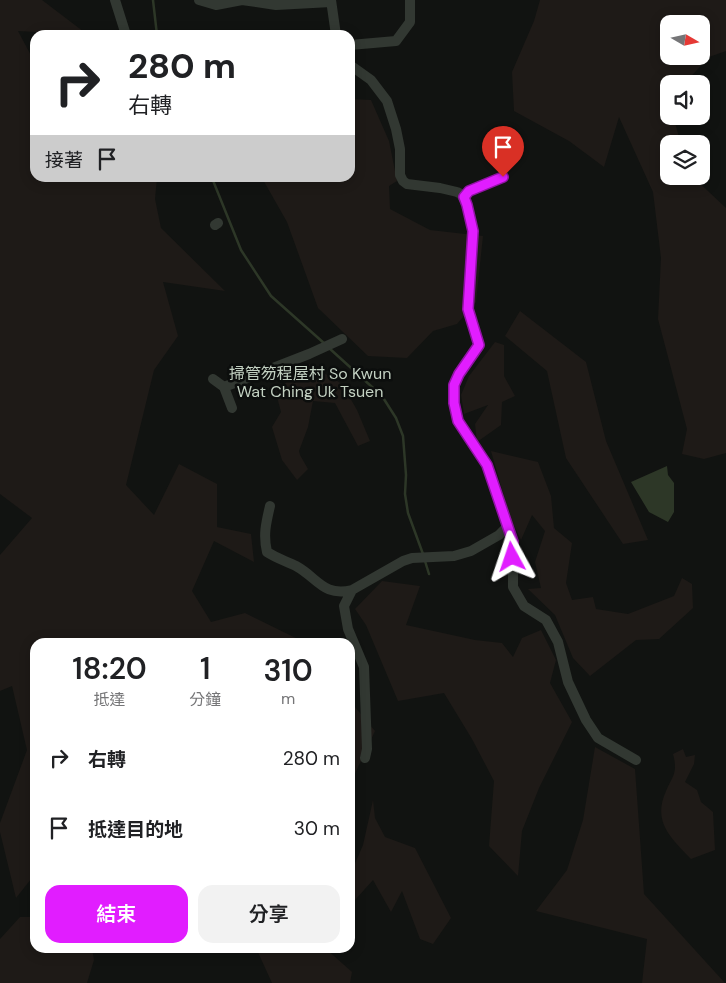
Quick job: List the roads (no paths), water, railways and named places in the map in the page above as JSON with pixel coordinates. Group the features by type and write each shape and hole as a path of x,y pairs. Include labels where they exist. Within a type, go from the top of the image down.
{"street":[{"path":"115,0 124,30"},
{"path":"198,0 216,5 242,0 276,5 331,1 335,30"},
{"path":"355,45 396,41 410,22 410,0"},
{"path":"355,69 371,80 387,101 398,136 400,175 403,181 407,184 457,192 464,197 473,231 468,309 479,345 454,385 454,403 458,421 487,465 508,526 513,542 513,587 519,600 524,606 546,620 558,642 568,682 586,720 598,738 636,760"},
{"path":"464,197 469,191 503,177"},
{"path":"224,386 338,341"},
{"path":"214,379 224,386 232,408"},
{"path":"270,506 265,524 264,538 267,552 296,566 326,589 341,593 352,590 398,563 412,558 454,556 471,550 500,535 508,526"},
{"path":"352,590 344,606 348,629 352,638"},
{"path":"355,646 364,667 367,749 365,758"}],"waterway":[{"path":"153,0 156,30"},
{"path":"214,182 241,250 271,296 325,344"},
{"path":"329,348 382,396 396,418 403,436 406,475 405,494 408,513 423,554"},
{"path":"425,561 429,574"}],"district":[{"name":"掃管笏程屋村 So Kwun Wat Ching Uk Tsuen","path":"310,382"}]}
